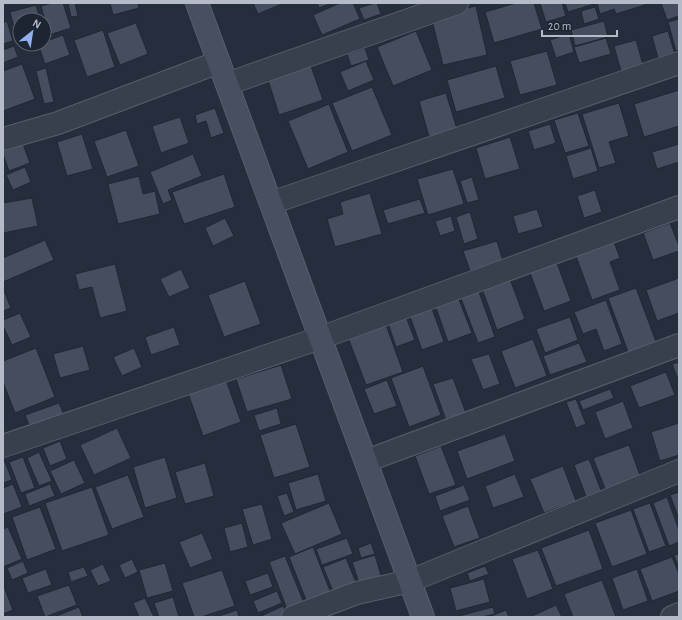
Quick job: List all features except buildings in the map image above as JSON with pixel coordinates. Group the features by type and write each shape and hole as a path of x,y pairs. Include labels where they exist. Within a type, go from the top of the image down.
{"main road":[{"path":"197,3 423,617"}],"street":[{"path":"227,84 457,3"},
{"path":"3,139 58,123 219,62"},
{"path":"271,203 679,63"},
{"path":"3,446 320,338 679,207"},
{"path":"366,461 679,345"},
{"path":"293,617 357,593 410,581 679,471"},
{"path":"672,617 679,614"}]}
